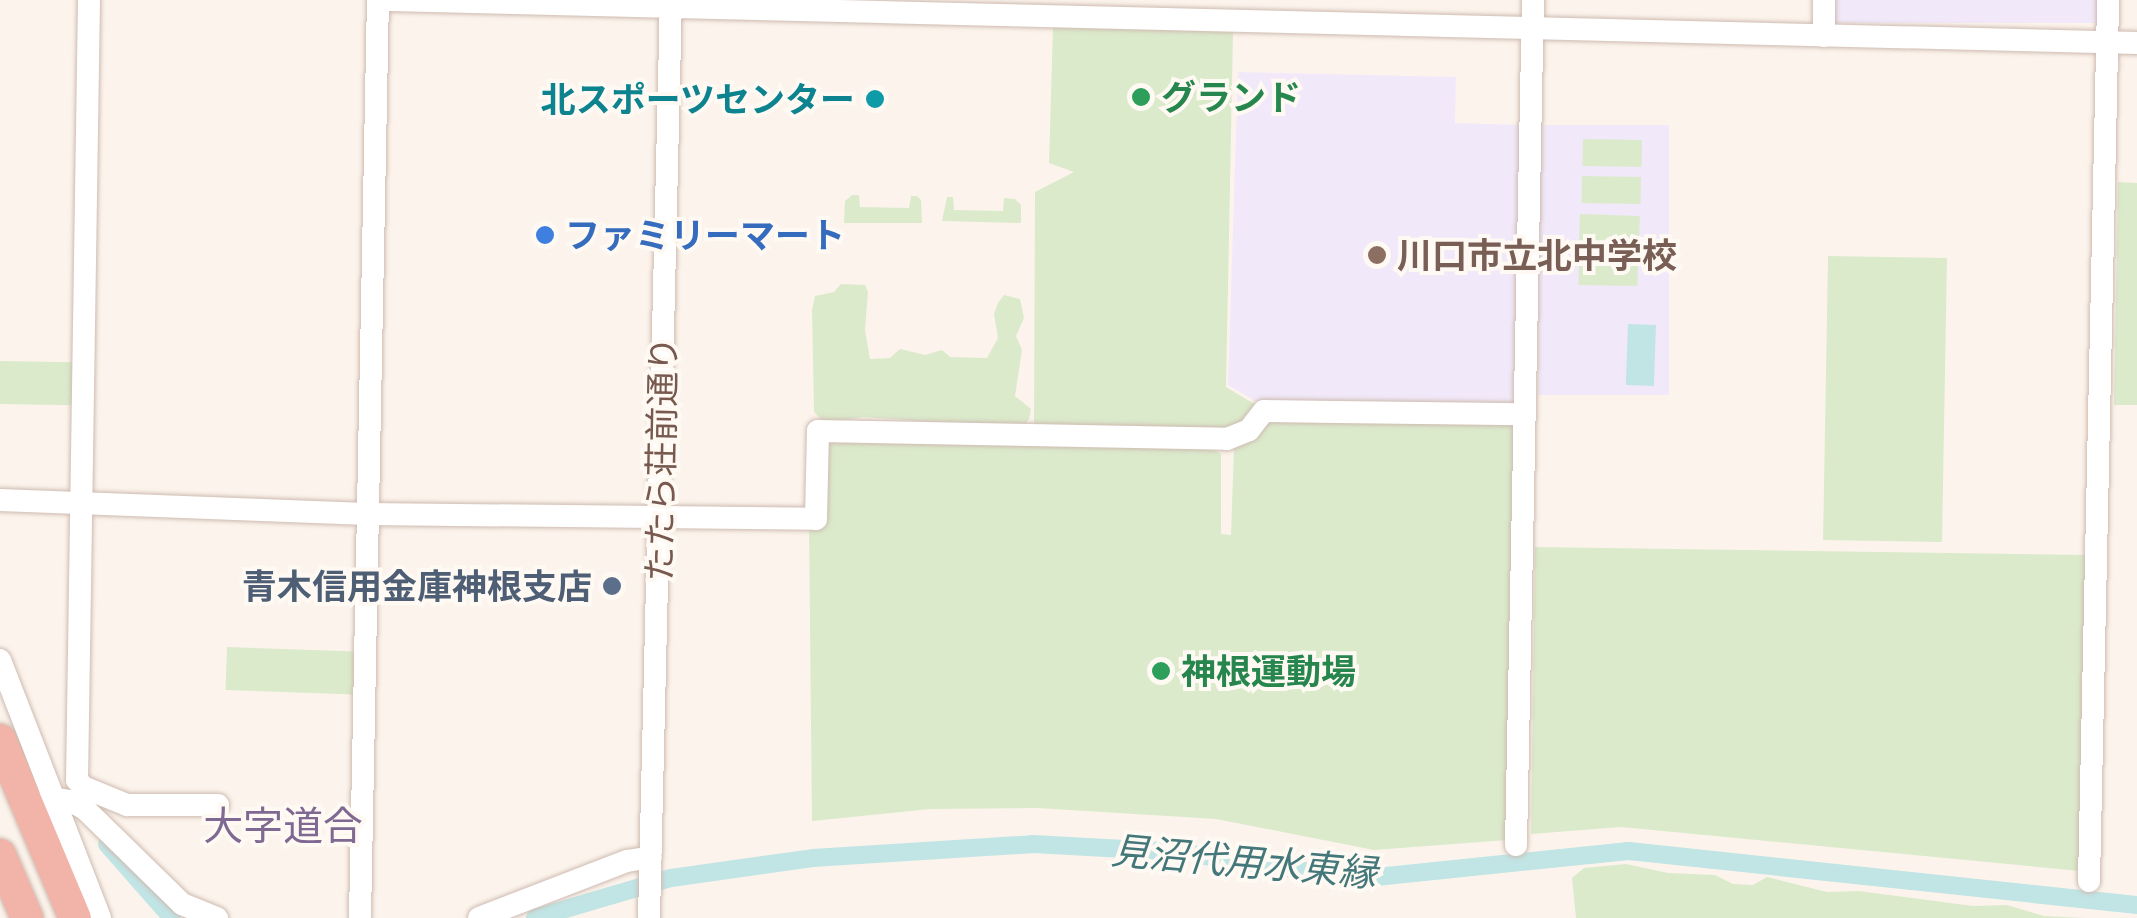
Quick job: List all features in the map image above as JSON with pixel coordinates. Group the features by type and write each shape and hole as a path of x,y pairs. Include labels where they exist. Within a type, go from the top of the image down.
{"highway":[{"path":"0,740 75,918"},
{"path":"0,784 57,918"},
{"path":"0,855 26,918"},
{"path":"0,902 7,918"}],"street":[{"path":"89,0 78,780 83,787 127,804 218,805"},
{"path":"360,918 378,0"},
{"path":"390,0 960,7 1532,29 2137,44"},
{"path":"1516,845 1533,0"},
{"path":"1824,0 1824,36"},
{"path":"2089,880 2108,0"},
{"name":"たたら荘前通り","path":"649,907 671,4"},
{"path":"0,500 367,514 816,519 818,431 1227,440 1249,430 1264,410 1524,414"},
{"path":"2,672 100,918"},
{"path":"50,798 71,800 85,809 182,904 217,918"},
{"path":"478,918 626,861 651,863"}],"shaded area":[{"path":"1830,0 2101,0 2101,23 1830,23"},
{"name":"川口市立北中学校","path":"1238,72 1456,77 1455,123 1524,125 1517,407 1255,401 1228,385"},
{"name":"川口市立北中学校","path":"1538,125 1669,125 1669,395 1538,395"}],"green space":[{"path":"1053,27 1233,32 1226,387 1256,405 1235,431 1034,427 1035,192 1074,172 1049,163"},
{"path":"1583,139 1642,140 1642,167 1583,166"},
{"path":"1582,176 1641,177 1641,204 1582,203"},
{"path":"2118,182 2137,183 2137,405 2114,405"},
{"path":"859,195 860,207 909,208 911,196 917,196 921,200 922,223 844,223 845,201"},
{"path":"947,197 953,197 954,210 1003,211 1004,198 1015,199 1021,205 1021,223 942,221"},
{"path":"1580,214 1640,216 1639,244 1579,242"},
{"path":"1828,256 1947,258 1942,542 1823,540"},
{"path":"1579,258 1638,259 1638,286 1579,285"},
{"path":"841,284 865,285 868,292 865,330 870,359 890,358 900,349 925,355 942,350 950,357 987,358 998,338 994,314 998,303 1004,295 1020,299 1024,318 1016,336 1022,350 1015,396 1031,409 1029,419 1022,428 863,417 826,424 814,412 812,310 815,296 834,292"},
{"path":"0,361 73,362 72,405 0,404"},
{"name":"神根運動場","path":"1275,415 1509,416 1518,430 1507,840 1374,850 1216,819 1037,808 931,809 812,821 809,526 825,450 835,440 1211,448 1221,454 1221,534 1231,535 1234,448"},
{"path":"1535,547 2090,555 2080,871 1621,827 1531,834"},
{"path":"227,647 355,651 353,694 225,690"},
{"path":"1626,864 1668,873 1715,875 1733,884 1753,885 1767,877 1827,892 1859,891 1973,906 2007,905 2044,916 2085,918 1576,918 1572,878 1584,868"}],"water":[{"path":"1628,324 1656,325 1654,386 1626,385"}],"waterway":[{"name":"見沼代用水東縁","path":"107,844 172,918"},
{"name":"見沼代用水東縁","path":"535,918 671,878 813,858 1033,844 1179,852 1357,879 1629,851 2137,905"}],"place":[{"name":"グランド","path":"1141,97"},
{"name":"北スポーツセンター","path":"875,99"},
{"name":"ファミリーマート","path":"545,235"},
{"name":"川口市立北中学校","path":"1377,255"},
{"name":"青木信用金庫神根支店","path":"612,586"},
{"name":"神根運動場","path":"1161,671"}],"district":[{"name":"大字道合","path":"283,825"}]}
